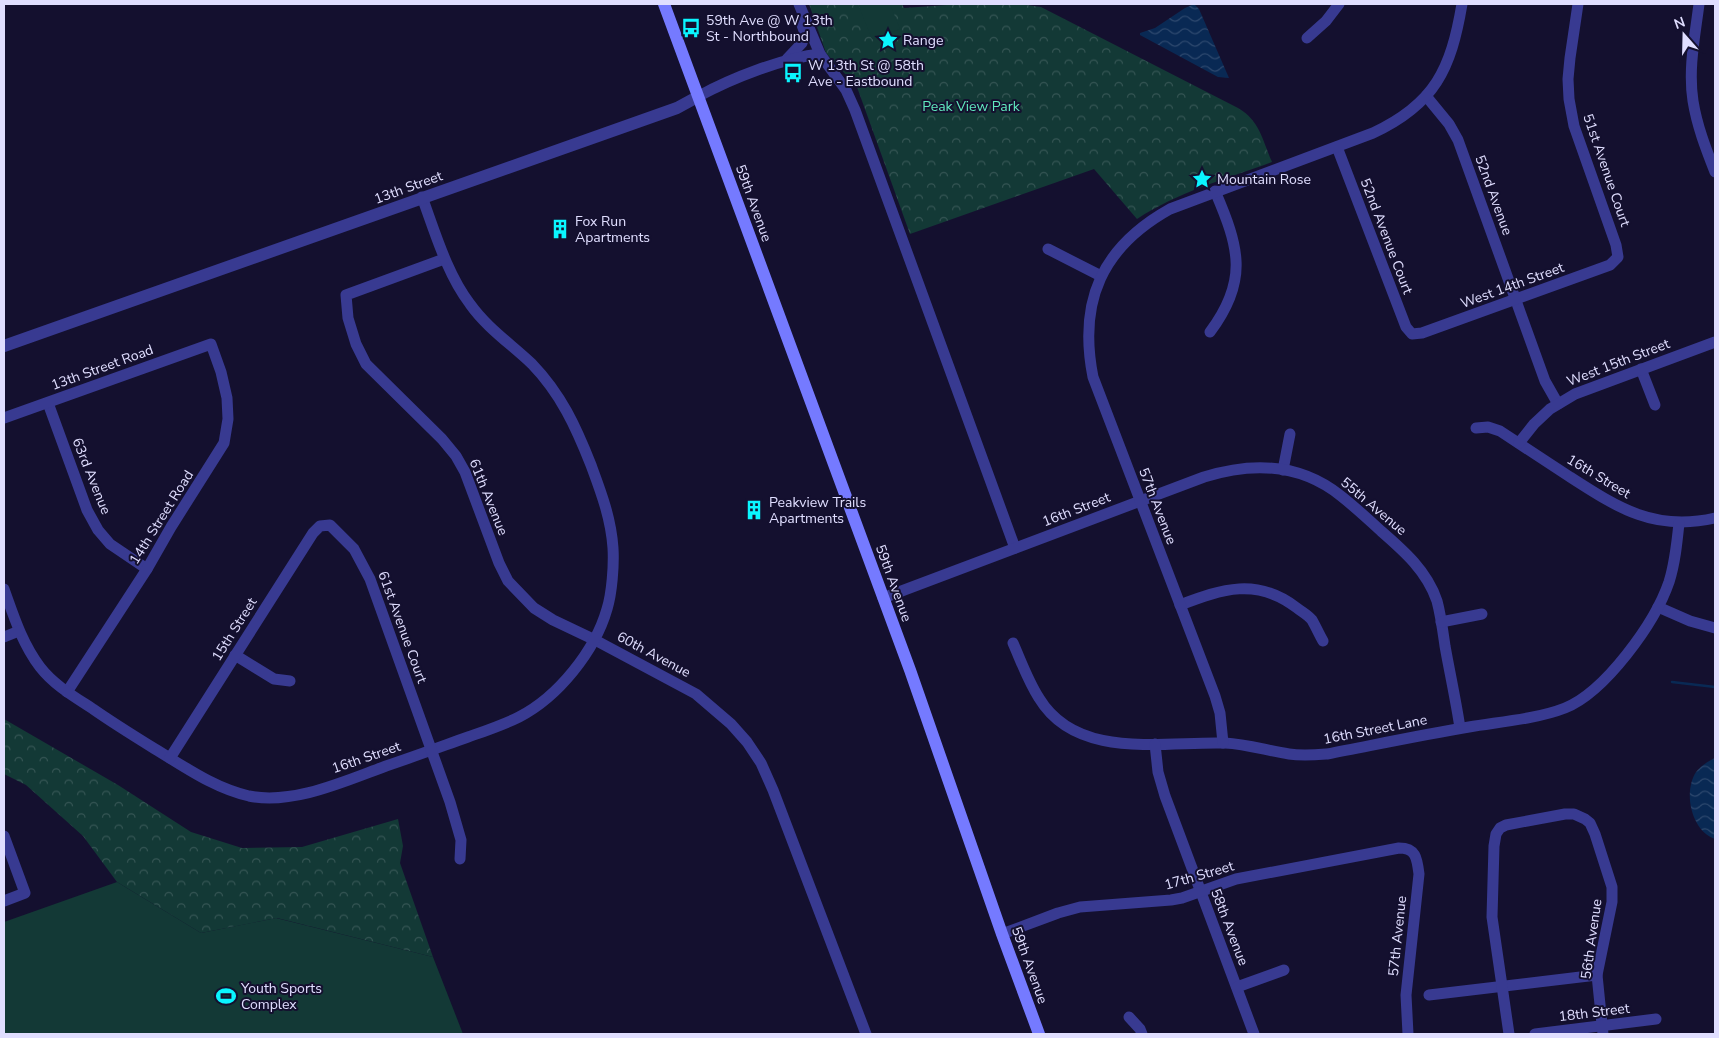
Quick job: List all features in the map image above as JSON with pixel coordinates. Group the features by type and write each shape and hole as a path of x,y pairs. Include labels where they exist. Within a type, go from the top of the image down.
{"main road":[{"name":"59th Avenue","path":"664,4 910,670 1039,1034"}],"street":[{"path":"783,62 802,43 806,33 795,4"},
{"path":"799,4 820,54 846,90 855,110 1015,548"},
{"path":"1308,38 1326,21 1339,4"},
{"path":"1426,96 1440,77 1449,59 1456,36 1462,4"},
{"name":"51st Avenue Court","path":"1578,4 1570,58 1568,99 1574,126 1616,245 1618,257"},
{"path":"1699,4 1692,66 1692,89 1699,129 1715,172"},
{"name":"13th Street","path":"4,346 677,108 724,84 783,62 802,56 820,54"},
{"name":"57th Avenue","path":"1223,743 1220,713 1215,696 1098,392 1089,358 1089,317 1101,276 1126,241 1143,226 1170,209 1338,147 1394,124 1426,96"},
{"name":"52nd Avenue","path":"1426,96 1449,124 1458,140 1545,381 1558,404"},
{"name":"52nd Avenue Court","path":"1338,147 1406,327 1412,334"},
{"path":"1210,332 1226,309 1232,296 1236,276 1236,255 1232,234 1215,191"},
{"name":"60th Avenue","path":"422,197 444,259 469,303 496,334 533,366 555,392 573,421 603,497 610,526 613,558 608,608 595,640 696,694 731,724 761,763 807,877 866,1034"},
{"path":"1048,249 1101,276"},
{"name":"West 14th Street","path":"1412,334 1422,333 1610,265 1618,257"},
{"name":"61th Avenue","path":"444,259 346,295 348,318 356,344 366,364 442,439 456,456 465,472 499,563 508,581 534,608 553,620 595,640"},
{"name":"West 15th Street","path":"1519,444 1534,424 1558,404 1575,394 1715,342"},
{"name":"13th Street Road","path":"4,418 211,344"},
{"name":"14th Street Road","path":"67,692 147,569 224,443 228,419 227,398 221,372 211,344"},
{"path":"1641,369 1655,405"},
{"name":"63rd Avenue","path":"48,403 87,510 98,530 110,544 147,569"},
{"name":"16th Street","path":"1476,428 1488,427 1500,431 1616,506 1631,513 1654,520 1679,523 1715,518"},
{"path":"1283,470 1290,434"},
{"name":"16th Street","path":"883,598 1225,471 1253,467 1283,470"},
{"name":"55th Avenue","path":"1283,470 1304,475 1326,485 1340,495 1409,556 1421,570 1437,602 1460,728"},
{"name":"16th Street Lane","path":"1013,643 1046,709 1068,727 1087,737 1124,744 1223,743 1308,756 1327,754 1460,728 1545,714 1565,708 1582,699 1603,681 1631,649 1644,632 1658,607 1669,582 1676,552 1679,523"},
{"name":"15th Street","path":"170,758 313,533 320,526 330,525"},
{"name":"61st Avenue Court","path":"330,525 354,549 370,579 450,802 461,840 460,860"},
{"path":"1180,605 1211,593 1237,588 1265,592 1288,601 1311,619 1323,641"},
{"name":"16th Street","path":"4,589 28,650 52,681 124,730 196,775 249,796 273,798 308,793 519,717 540,704 558,688 595,640"},
{"path":"1658,607 1690,621 1715,628"},
{"path":"1441,622 1482,614"},
{"path":"4,637 19,631"},
{"path":"235,655 274,679 290,681"},
{"name":"58th Avenue","path":"1155,744 1158,772 1162,787 1254,1034"},
{"name":"56th Avenue","path":"1502,986 1492,917 1496,834 1506,824 1574,814 1590,823 1612,887 1612,902 1598,975 1603,1030"},
{"path":"4,836 25,894 4,901"},
{"name":"57th Avenue","path":"1405,848 1412,851 1417,862 1419,874 1406,995 1408,1034"},
{"name":"17th Street","path":"1002,934 1058,913 1080,907 1171,900 1236,879 1405,848"},
{"path":"1237,987 1284,970"},
{"path":"1429,995 1598,975"},
{"path":"1502,986 1510,1034"},
{"path":"1129,1017 1142,1034"},
{"name":"18th Street","path":"1536,1034 1603,1030 1656,1019"}],"green space":[{"name":"Peak View Park","path":"990,3 1041,7 1238,108 1256,125 1272,162 1220,180 1169,201 1137,219 1094,169 910,234 857,87 826,53 809,4 902,4 904,8"},
{"path":"858,4 890,4 900,29 872,39"},
{"path":"4,719 118,785 191,832 242,848 302,847 398,819 403,846 400,863 433,957 277,918 201,933 117,882 83,836 26,785 4,774"},
{"name":"Youth Sports Complex","path":"117,882 201,933 276,918 433,957 463,1034 4,1034 4,922"}],"water":[{"path":"1194,4 1199,9 1229,78 1218,77 1140,35 1140,33 1155,28"},
{"path":"1715,758 1715,839 1707,835 1695,820 1690,800 1690,790 1696,772"}],"waterway":[{"path":"1672,682 1715,687"}],"place":[{"name":"59th Ave @ W 13th St - Northbound","path":"691,28"},
{"name":"Range","path":"888,40"},
{"name":"W 13th St @ 58th Ave - Eastbound","path":"793,73"},
{"name":"Mountain Rose","path":"1202,179"},
{"name":"Fox Run Apartments","path":"560,229"},
{"name":"Peakview Trails Apartments","path":"754,510"},
{"name":"Youth Sports Complex","path":"226,996"}]}
